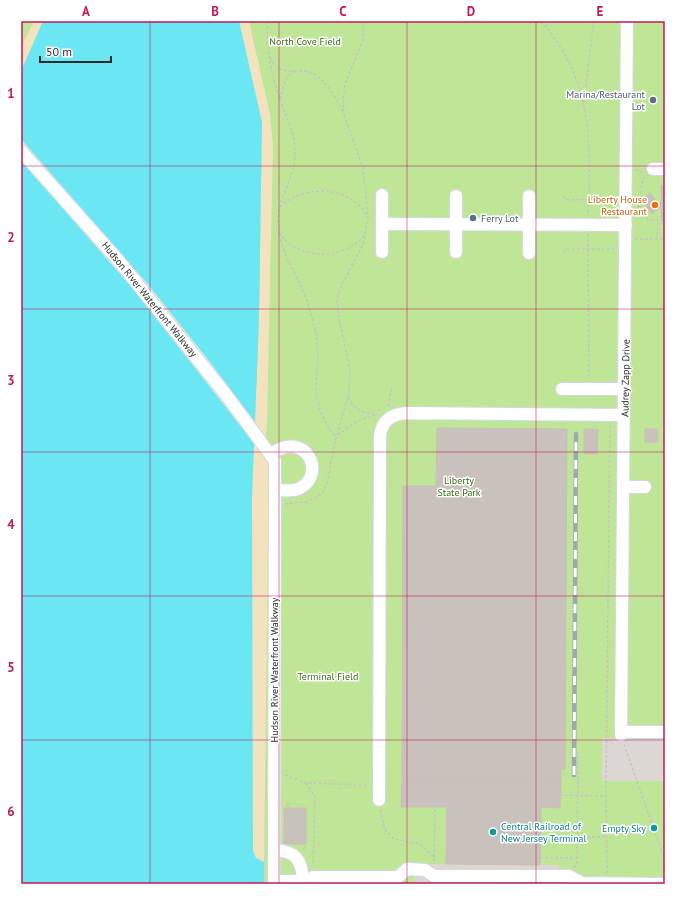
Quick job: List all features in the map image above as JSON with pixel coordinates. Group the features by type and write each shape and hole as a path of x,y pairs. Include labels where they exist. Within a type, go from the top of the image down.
{"street":[{"name":"Audrey Zapp Drive","path":"621,734 624,415 629,237 626,197 627,21"},
{"name":"Hudson River Waterfront Walkway","path":"21,151 91,228 151,300 228,396 275,460 274,881 398,877 407,869 425,870 434,876 569,876 582,883 665,884"},
{"path":"382,195 382,252"},
{"path":"456,196 456,252"},
{"path":"529,196 529,253"},
{"path":"382,224 588,225 629,237"},
{"path":"562,390 625,389"},
{"path":"379,800 380,436 382,425 393,414 624,415"},
{"path":"268,451 295,446 305,451 312,465 312,474 305,485 295,490 275,486"},
{"path":"623,487 645,487"},
{"path":"621,734 665,732"},
{"path":"274,850 288,852 297,858 302,867 303,880"}],"path":[{"path":"268,21 269,52 273,76 280,101 293,136 295,159 293,171 280,208 278,231 284,252 307,301 316,334 318,354 315,389 319,412 336,438"},
{"path":"344,115 343,92 363,40 363,21"},
{"path":"541,21 570,63 584,104 590,152 588,225 589,390"},
{"path":"546,27 548,21"},
{"path":"584,104 594,21"},
{"path":"269,52 272,62 285,71 310,72 319,78 344,115 363,168 368,218 366,234 360,251 342,284 337,300 339,322 349,361 350,378 348,393 336,438 327,483 321,495 297,503 275,504"},
{"path":"280,101 284,84 294,71"},
{"path":"626,170 654,172"},
{"path":"654,172 643,179 642,193 639,196 639,205 648,220 658,220 658,239"},
{"path":"280,208 290,200 304,194 333,192 345,196 356,203 368,218"},
{"path":"563,196 568,200 626,197"},
{"path":"634,212 639,205"},
{"path":"278,231 292,245 305,251 319,254 346,249 358,242 366,234"},
{"path":"563,253 568,249 589,249 629,237 665,239"},
{"path":"348,393 352,405 361,411 376,414 393,414 392,387"},
{"path":"336,438 342,430 350,424 376,414"},
{"path":"607,883 606,796 610,415"},
{"path":"621,734 665,861"},
{"path":"569,876 577,863 578,753"},
{"path":"274,769 306,782 378,785"},
{"path":"303,880 315,797 306,782"},
{"path":"560,795 606,796"},
{"path":"379,800 385,830 394,839 420,844 434,857"},
{"path":"434,864 435,807"},
{"path":"577,837 607,837"},
{"path":"540,858 577,858"}],"green space":[{"path":"21,21 43,21 21,71"},
{"name":"Liberty State Park","path":"239,21 665,21 665,884 264,884 255,416 262,122"}],"sand":[{"path":"34,21 43,21 21,71 21,47"},
{"path":"239,21 249,21 270,114 273,146 267,423 264,458 269,464 264,862 256,858 253,851 252,498 259,318 262,122"}],"shaded area":[{"path":"602,738 665,738 665,781 602,781"},
{"path":"425,864 559,865 559,874 569,874 569,884 415,884 415,874 425,874"}],"water":[{"path":"43,21 239,21 262,122 259,318 252,498 253,851 256,858 264,862 264,884 21,884 21,71"}],"pier":[{"path":"21,139 146,282 210,362 256,423 256,446 134,290 21,161"}],"building":[{"name":"Liberty House Restaurant","path":"661,186 665,186 665,221 662,221 661,206 652,214 641,200 650,193 658,203 662,203"},
{"path":"437,428 567,429 565,769 561,769 561,782 402,780 403,486 436,486"},
{"path":"584,429 598,429 597,454 584,454"},
{"path":"645,429 658,429 658,442 645,443"},
{"name":"Central Railroad of New Jersey Terminal","path":"402,780 561,782 560,808 541,807 540,865 446,864 447,807 401,807"},
{"path":"284,808 306,808 306,844 284,844"}],"railway":[{"path":"574,775 576,434"}],"place":[{"name":"Marina/Restaurant Lot","path":"653,100"},
{"name":"Liberty House Restaurant","path":"655,205"},
{"name":"Ferry Lot","path":"473,218"},
{"name":"Empty Sky","path":"654,828"},
{"name":"Central Railroad of New Jersey Terminal","path":"493,832"}],"park label":[{"name":"North Cove Field","path":"305,41"},
{"name":"Terminal Field","path":"328,676"}]}
